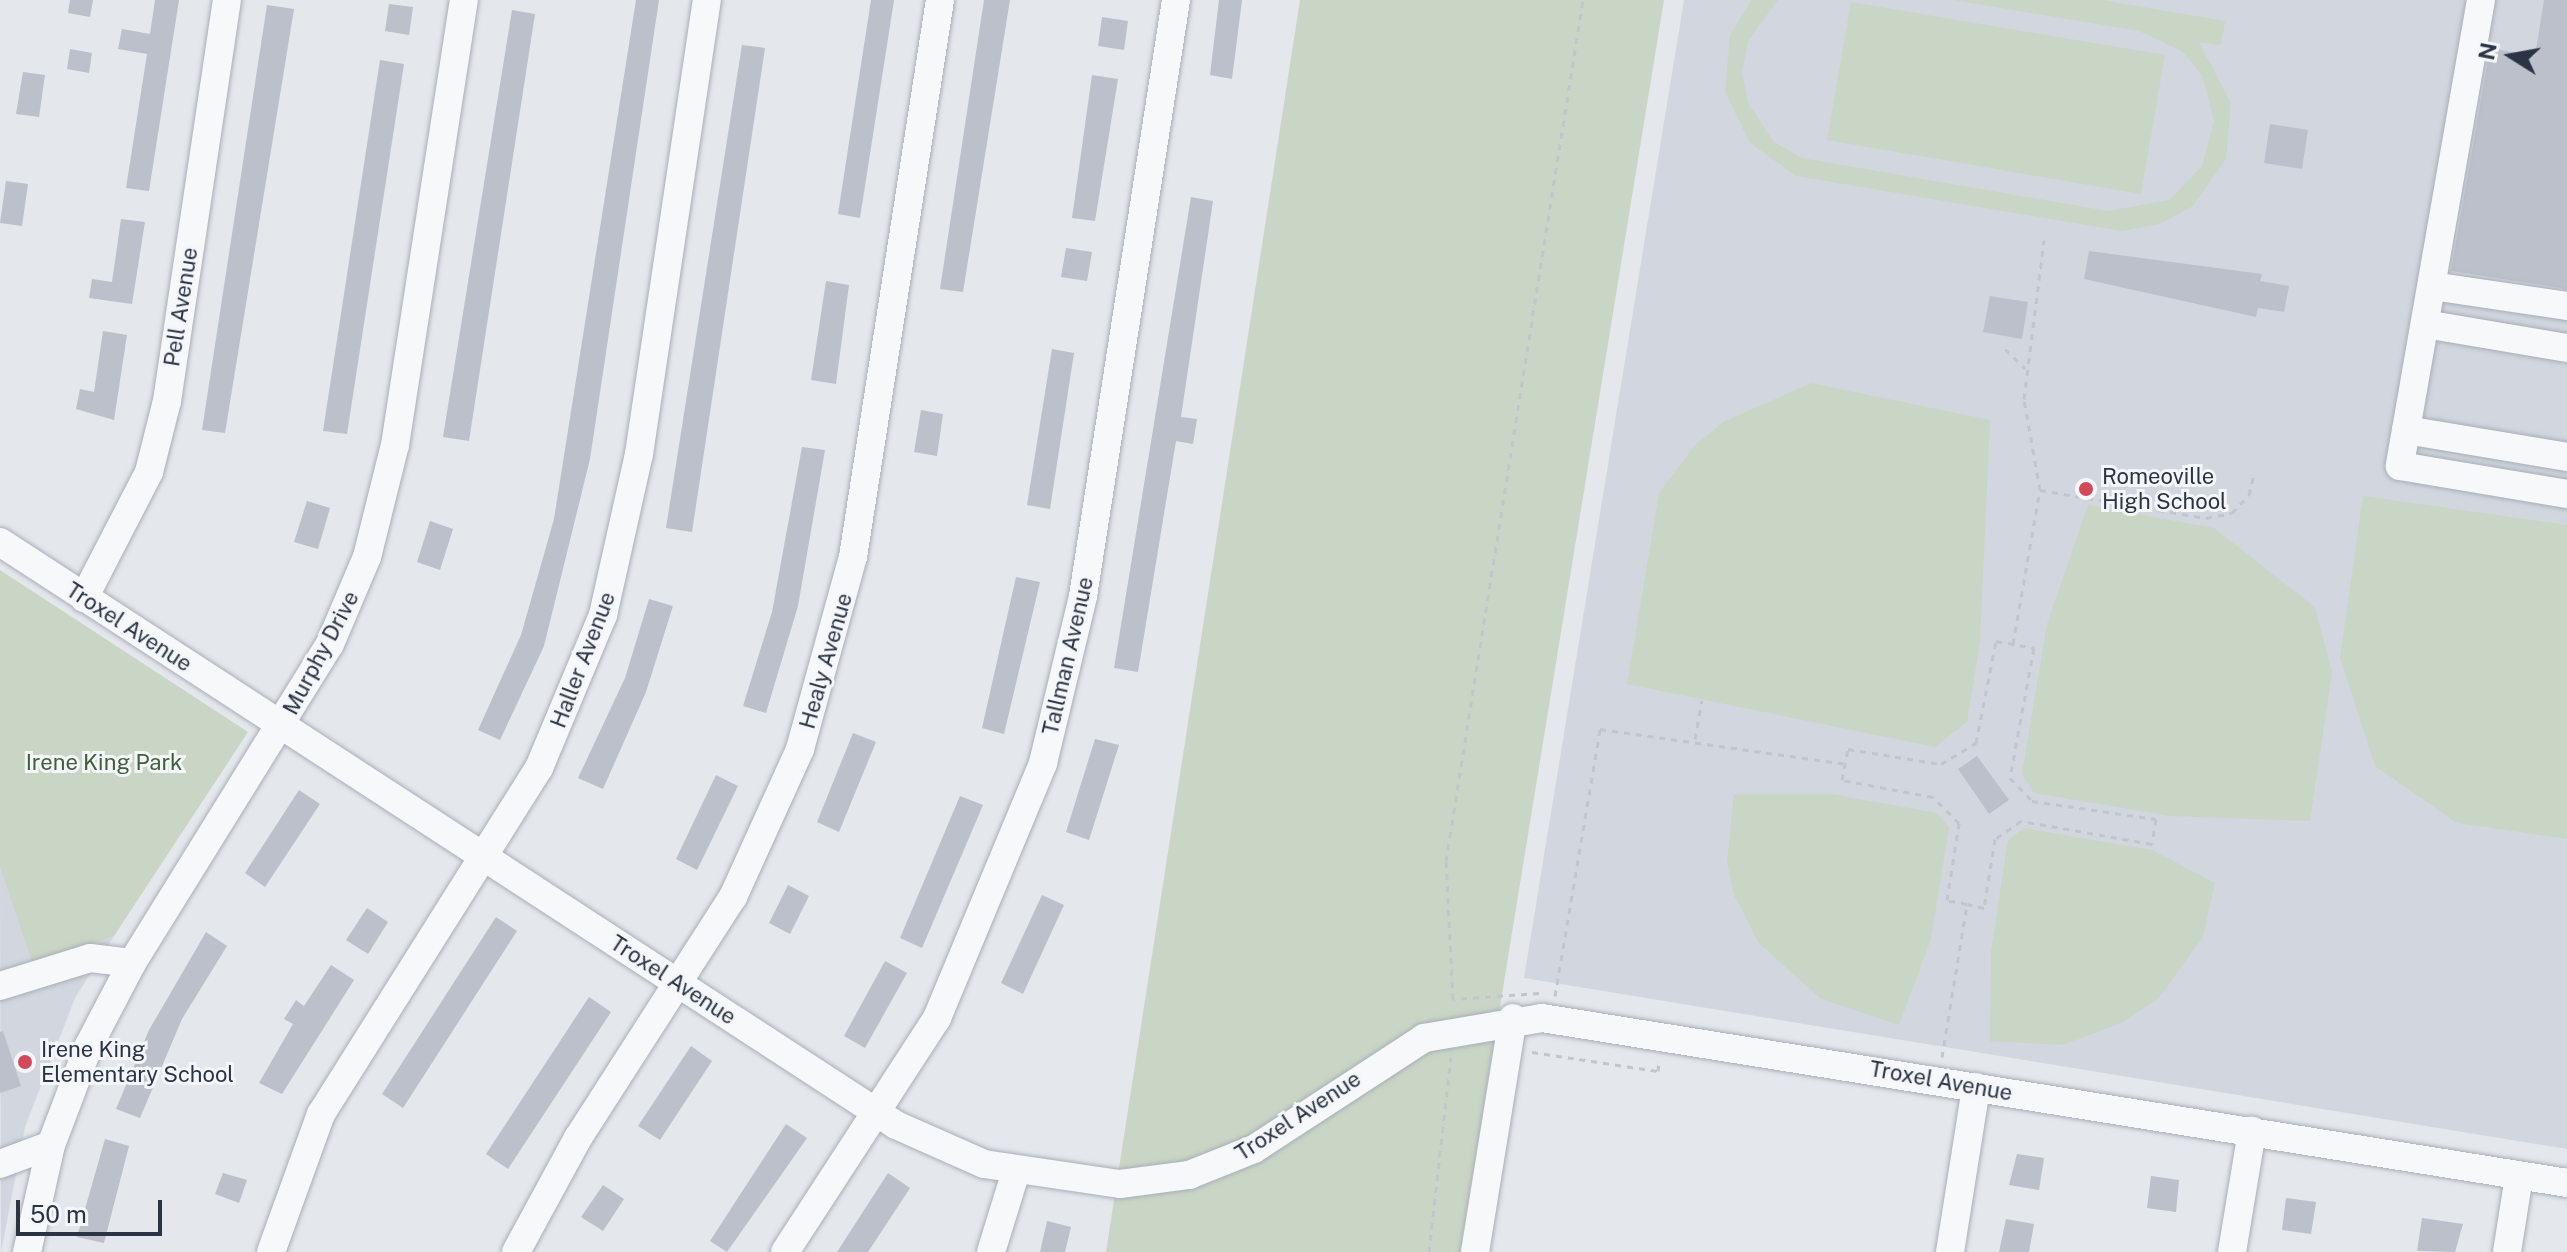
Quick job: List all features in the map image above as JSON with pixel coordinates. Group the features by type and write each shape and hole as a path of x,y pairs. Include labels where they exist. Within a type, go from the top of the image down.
{"street":[{"name":"Pell Avenue","path":"84,598 149,472 167,401 227,0"},
{"name":"Murphy Drive","path":"27,1252 51,1145 89,1045 132,963 330,644 378,523 464,0"},
{"name":"Haller Avenue","path":"271,1252 335,1088 539,768 573,694 624,538 707,0"},
{"name":"Healy Avenue","path":"516,1252 578,1138 679,985 775,809 837,631 940,0"},
{"name":"Tallman Avenue","path":"785,1252 937,1018 992,899 1059,705 1083,596 1176,0"},
{"path":"2481,0 2400,466 2567,494"},
{"path":"2432,286 2567,306"},
{"path":"2425,324 2567,348"},
{"path":"2406,430 2567,457"},
{"name":"Troxel Avenue","path":"0,542 876,1112 944,1151 1016,1171 1120,1184 1208,1170 1254,1149 1393,1053 1450,1030 1513,1018 1938,1081 2567,1183"},
{"path":"0,986 90,958 132,963"},
{"path":"1475,1252 1513,1018"},
{"path":"1950,1252 1976,1087"},
{"path":"2232,1252 2252,1131"},
{"path":"0,1164 51,1145"},
{"path":"991,1252 1016,1171"},
{"path":"2507,1252 2519,1176"}],"path":[{"path":"1569,999 1522,990 1453,999 1446,861 1583,0"},
{"path":"2013,644 2040,490 2031,466 2025,368 2044,240"},
{"path":"2005,349 2025,368"},
{"path":"2040,490 2206,518 2232,513 2249,495 2254,473"},
{"path":"1996,641 2034,648 2010,778 2032,801 2156,819 2152,844 2021,821 1995,839 1984,908 1947,900 1959,823 1933,797 1842,780 1845,764 1848,749 1941,764 1976,743 1996,641"},
{"path":"1695,739 1702,701"},
{"path":"1555,996 1596,736 1614,725 1845,764"},
{"path":"1938,1081 1967,904"},
{"path":"1507,1050 1658,1071 1663,1038"},
{"path":"1429,1252 1451,1053 1461,1049"}],"shaded area":[{"name":"Romeoville High School","path":"1684,0 2567,0 2567,1149 1524,978"},
{"name":"Irene King Elementary School","path":"0,868 33,964 114,936 75,998 25,1127 1,1252"}],"green space":[{"path":"1300,0 1664,0 1460,1252 1106,1252"},
{"path":"1751,0 1778,0 1748,41 1742,72 1748,103 1774,142 1802,158 2108,211 2169,200 2202,166 2214,121 2202,75 2182,51 2139,31 1954,0 2102,0 2225,21 2221,45 2199,42 2231,103 2226,159 2193,206 2160,224 2122,231 1796,176 1750,143 1725,92 1730,35"},
{"path":"1851,2 2165,55 2141,194 1827,140"},
{"path":"1811,383 1990,420 1980,642 1967,722 1935,747 1627,684 1659,493 1695,445 1723,422"},
{"path":"2363,496 2567,525 2567,839 2457,823 2375,766 2340,658"},
{"path":"2088,505 2214,528 2315,607 2332,672 2310,821 2170,816 2034,793 2022,774 2047,624"},
{"name":"Irene King Park","path":"0,570 248,732 114,936 33,965 0,868"},
{"path":"1734,794 1831,794 1937,813 1949,828 1931,939 1899,1025 1821,999 1759,943 1734,895 1727,862"},
{"path":"2024,828 2152,850 2215,883 2203,937 2158,999 2123,1022 2063,1045 1990,1041 1991,951 2008,840"}],"building":[{"path":"70,0 93,0 90,17 68,13"},
{"path":"155,0 179,0 149,191 126,188 147,54 118,49 122,29 150,34"},
{"path":"636,0 659,0 590,459 544,646 500,740 478,730 521,635 554,519"},
{"path":"871,0 894,0 860,218 838,214"},
{"path":"984,0 1010,0 963,292 940,289"},
{"path":"1219,0 1242,0 1232,79 1210,75"},
{"path":"2544,0 2567,0 2567,289 2451,271 2490,48 2535,56"},
{"path":"389,4 413,7 409,35 385,31"},
{"path":"267,5 294,9 225,433 202,430"},
{"path":"512,10 535,14 469,441 443,437"},
{"path":"1102,17 1128,21 1124,50 1098,46"},
{"path":"742,45 765,48 692,532 666,528"},
{"path":"70,49 92,53 89,73 67,69"},
{"path":"380,60 404,64 347,434 323,431"},
{"path":"23,72 45,75 39,117 16,114"},
{"path":"1092,75 1118,79 1095,221 1072,218"},
{"path":"2270,124 2308,130 2302,169 2264,163"},
{"path":"6,181 28,184 22,226 0,223"},
{"path":"1191,197 1213,201 1181,417 1197,419 1193,444 1176,441 1138,672 1114,668"},
{"path":"121,219 145,222 132,304 89,298 92,279 112,282"},
{"path":"1066,248 1092,252 1087,281 1061,277"},
{"path":"2089,251 2262,274 2260,281 2289,286 2284,312 2258,308 2256,317 2084,279"},
{"path":"826,281 849,285 836,384 811,380"},
{"path":"1990,296 2028,302 2022,339 1983,332"},
{"path":"103,331 127,335 114,420 76,409 80,389 94,392"},
{"path":"1052,349 1074,353 1050,509 1027,505"},
{"path":"921,410 943,414 937,456 914,452"},
{"path":"802,447 825,450 798,606 766,713 743,706 772,612"},
{"path":"307,501 330,508 318,549 294,542"},
{"path":"430,521 453,529 440,570 417,562"},
{"path":"1016,577 1040,582 1004,734 982,728"},
{"path":"649,599 673,606 646,692 603,789 578,778 625,678"},
{"path":"853,733 876,742 839,832 817,822"},
{"path":"1095,739 1119,745 1089,840 1066,832"},
{"path":"1977,756 2009,800 1989,814 1958,769"},
{"path":"716,775 738,786 697,870 676,859"},
{"path":"299,790 320,804 265,887 245,873"},
{"path":"960,796 983,805 922,948 900,938"},
{"path":"788,885 809,896 790,934 769,923"},
{"path":"1042,895 1064,905 1023,994 1001,983"},
{"path":"367,908 388,922 368,954 346,940"},
{"path":"496,917 517,931 403,1108 382,1094"},
{"path":"206,932 227,946 182,1019 140,1118 116,1109 149,1030"},
{"path":"885,961 907,973 865,1048 844,1036"},
{"path":"331,965 354,980 282,1094 259,1083 293,1024 284,1019 296,1000 304,1006"},
{"path":"589,997 611,1012 508,1169 486,1154"},
{"path":"3,1031 21,1086 0,1093 0,1032"},
{"path":"691,1046 712,1061 660,1140 638,1126"},
{"path":"786,1124 807,1138 727,1252 710,1241"},
{"path":"105,1139 129,1146 104,1243 77,1237"},
{"path":"2017,1154 2044,1158 2039,1190 2009,1185"},
{"path":"223,1173 247,1180 239,1203 215,1194"},
{"path":"888,1173 910,1188 868,1252 837,1252"},
{"path":"2151,1176 2179,1180 2176,1212 2147,1208"},
{"path":"603,1185 624,1199 603,1231 581,1217"},
{"path":"2286,1198 2316,1202 2311,1234 2282,1230"},
{"path":"2422,1218 2463,1224 2455,1252 2417,1251"},
{"path":"2006,1219 2034,1224 2029,1252 1999,1252"},
{"path":"1047,1221 1071,1227 1065,1252 1040,1252"}],"place":[{"name":"Romeoville High School","path":"2086,489"},
{"name":"Irene King Elementary School","path":"25,1062"}]}
